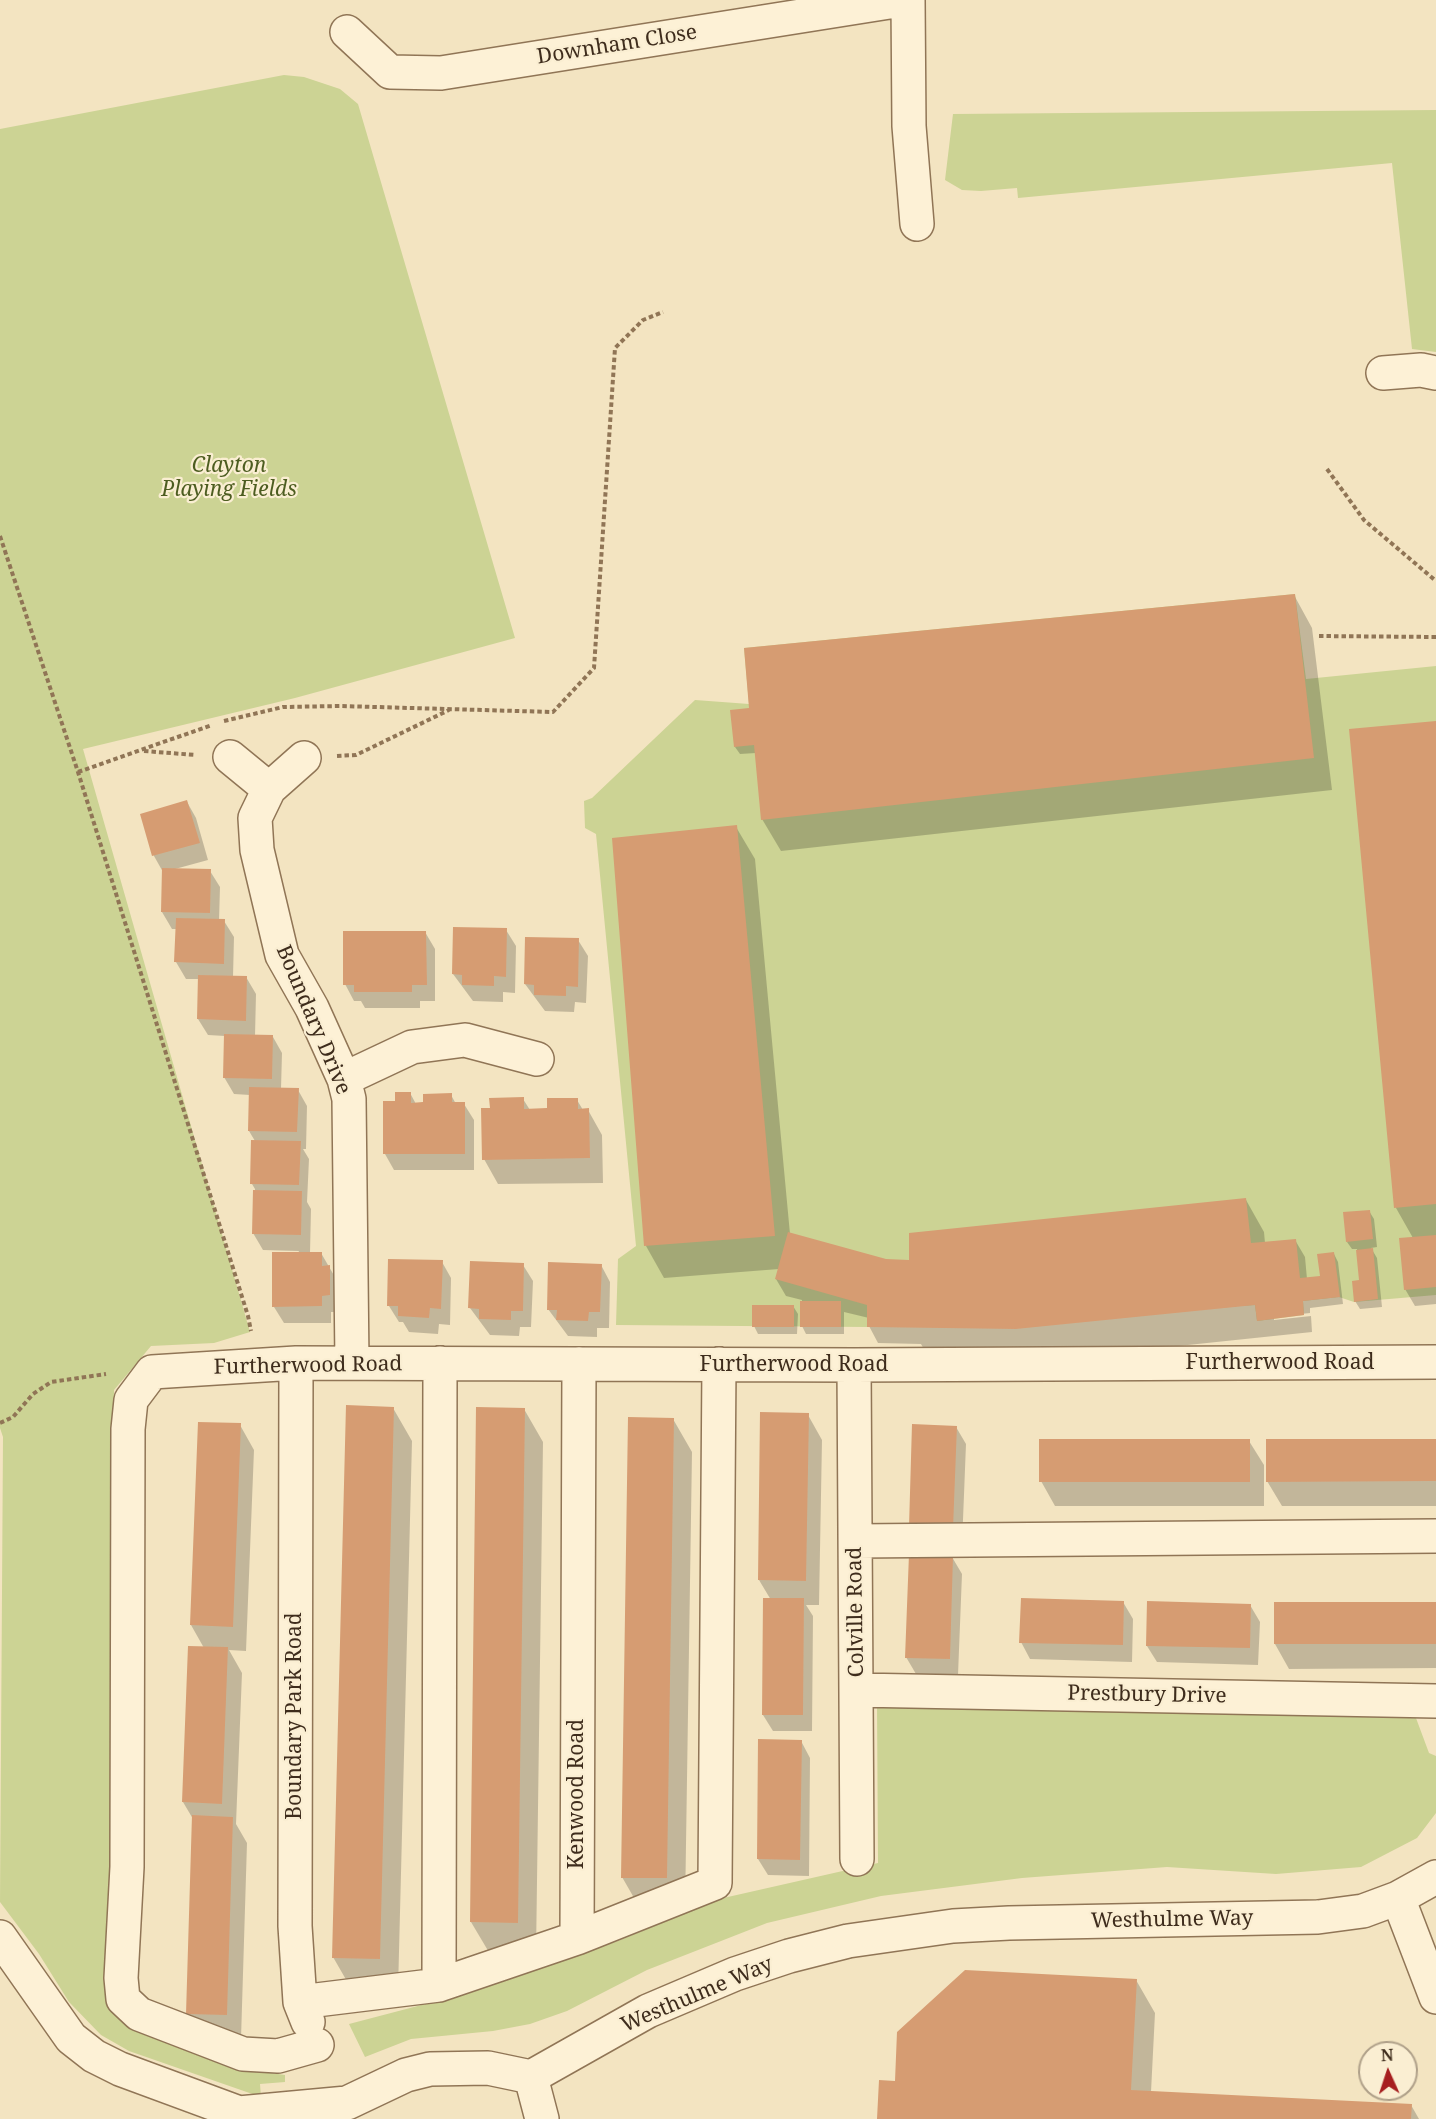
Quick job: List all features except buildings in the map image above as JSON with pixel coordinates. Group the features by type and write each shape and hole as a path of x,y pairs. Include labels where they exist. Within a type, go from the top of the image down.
{"street":[{"name":"Downham Close","path":"347,32 390,72 441,73 902,0"},
{"path":"908,0 909,126 917,224"},
{"path":"1383,372 1421,370 1436,373"},
{"path":"230,757 269,789"},
{"name":"Boundary Drive","path":"304,758 269,789 255,818 257,850 282,955 312,1008 344,1079 349,1099 352,1363"},
{"path":"344,1079 412,1047 465,1040 537,1059"},
{"name":"Furtherwood Road","path":"152,1372 296,1363 854,1365 1436,1362"},
{"name":"Boundary Park Road","path":"152,1372 131,1400 128,1429 128,1867 121,1978 123,1999 139,2014 243,2054 278,2056 322,2053 300,2002 295,1926 296,1363"},
{"path":"439,1985 441,1363"},
{"name":"Kenwood Road","path":"577,1938 579,1364"},
{"path":"300,2002 439,1985 577,1938 714,1883 719,1364"},
{"name":"Colville Road","path":"854,1365 857,1859"},
{"path":"856,1541 1436,1536"},
{"name":"Prestbury Drive","path":"857,1690 1436,1701"},
{"name":"Westhulme Way","path":"531,2077 648,2012 735,1974 789,1956 848,1941 952,1926 1009,1923 1318,1917 1362,1911 1398,1898 1436,1877"},
{"path":"1398,1898 1436,1997"},
{"path":"0,1937 71,2038 94,2056 120,2069 240,2116 342,2111 406,2075 430,2069 488,2067 531,2077 542,2119"}],"path":[{"path":"78,772 227,720 283,707 553,712 594,668 615,348 643,320 663,312"},
{"path":"1327,469 1364,520 1436,580"},
{"path":"0,536 78,772 248,1316 255,1365"},
{"path":"1320,636 1436,637"},
{"path":"356,755 450,710"},
{"path":"141,751 230,757"},
{"path":"0,1423 13,1417 33,1394 51,1382 88,1375 152,1372"}],"green space":[{"name":"Clayton Playing Fields","path":"284,75 304,77 340,89 358,104 515,638 295,698 83,749 250,1332 214,1343 151,1346 114,1390 117,1898 115,2001 258,2071 285,2075 285,2082 260,2084 261,2097 129,2051 101,2035 69,2002 39,1954 0,1902 3,1437 0,1428 0,129"},
{"path":"1436,110 1436,352 1412,349 1392,163 1018,198 1017,188 962,190 945,180 953,114"},
{"path":"1295,594 1306,679 1436,666 1436,1295 1354,1302 1339,1297 1303,1301 1304,1315 1257,1321 1255,1305 867,1327 616,1325 618,1259 636,1246 596,834 585,828 584,801 592,798 695,700 749,704 744,648"},
{"path":"877,1703 1413,1710 1429,1753 1436,1756 1436,1813 1417,1838 1361,1867 1276,1874 1167,1867 1022,1878 881,1896 767,1923 647,1970 567,2011 530,2024 493,2031 411,2039 365,2057 349,2024 452,1997 618,1941 719,1899 878,1863"}]}
